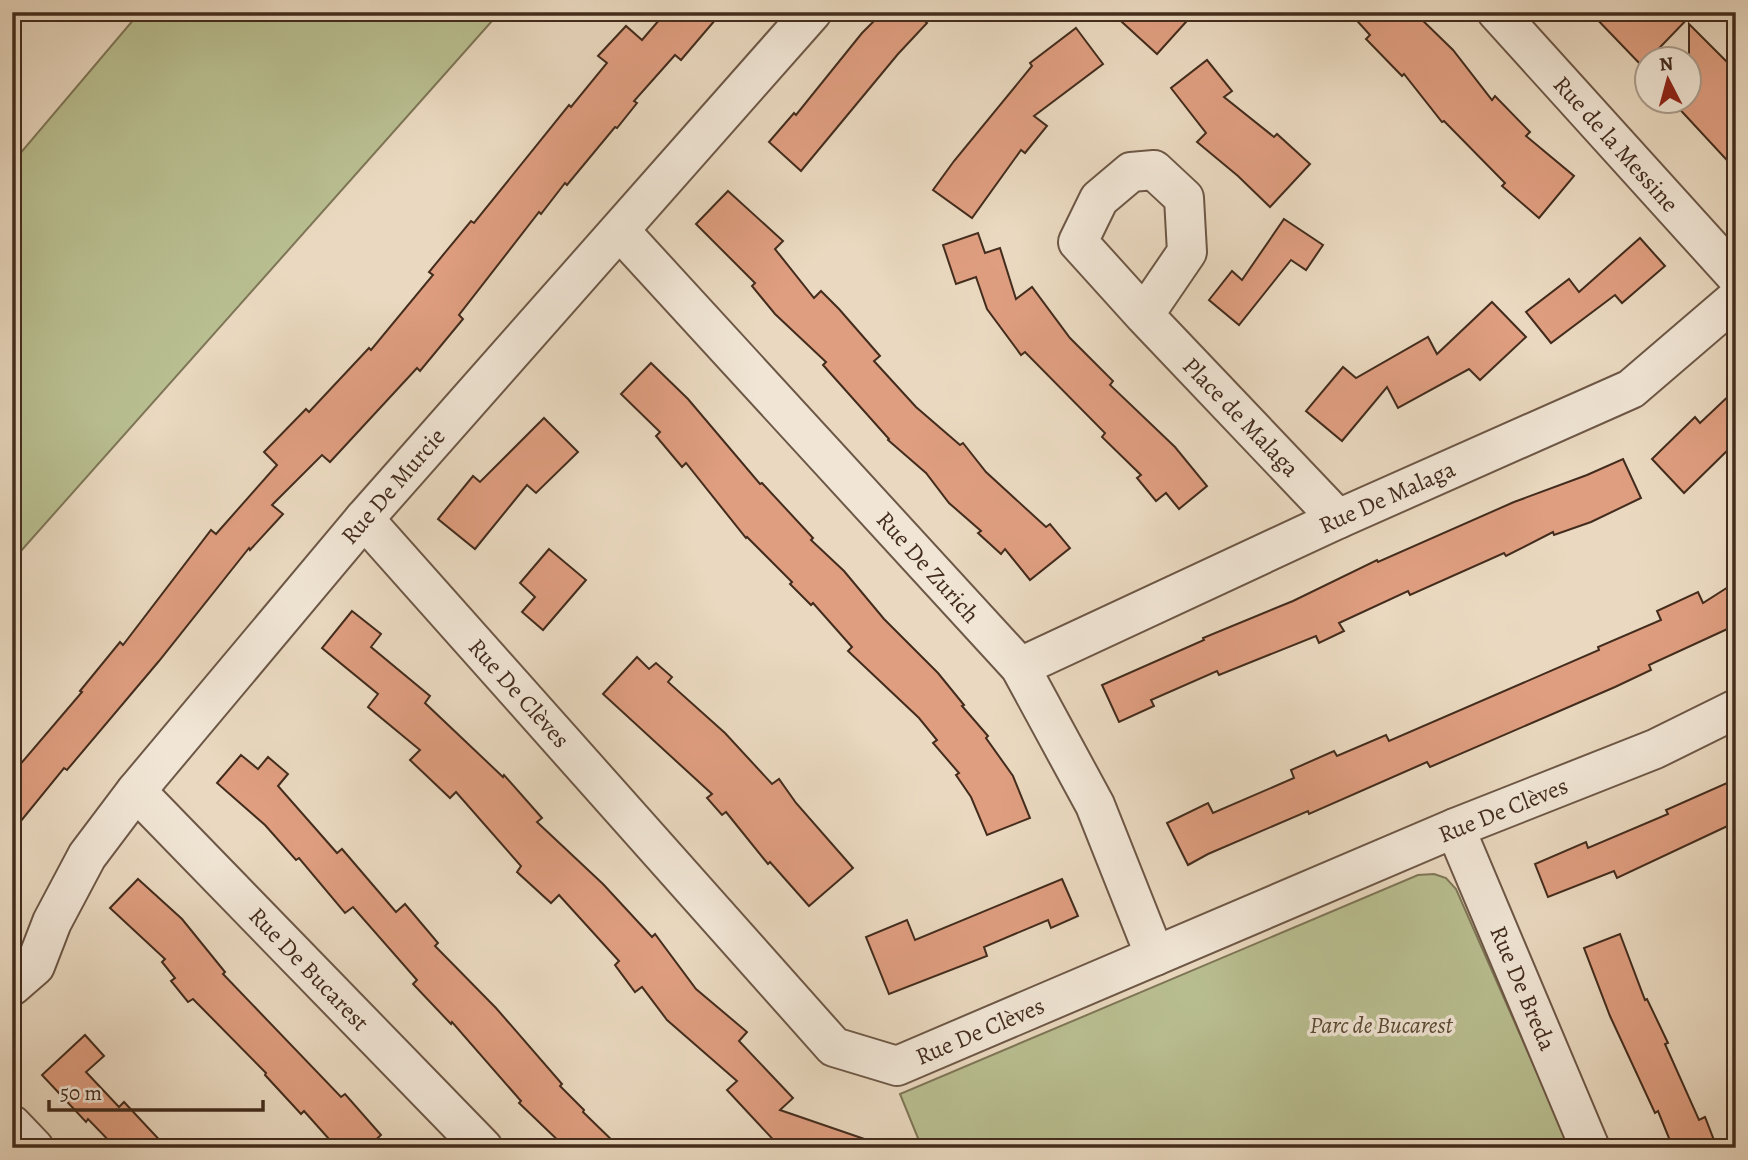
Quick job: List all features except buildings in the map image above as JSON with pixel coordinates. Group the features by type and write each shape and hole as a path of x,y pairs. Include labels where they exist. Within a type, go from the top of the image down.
{"street":[{"name":"Rue De Murcie","path":"12,986 35,966 52,922 87,856 136,791 364,519 812,12"},
{"name":"Rue de la Messine","path":"1497,12 1736,276"},
{"name":"Rue De Zurich","path":"620,231 1020,667 1096,805 1155,956"},
{"name":"Rue De Malaga","path":"1020,667 1338,519 1631,389 1736,299"},
{"name":"Place de Malaga","path":"1144,315 1338,519"},
{"name":"Rue De Clèves","path":"364,519 834,1047 897,1066 1455,828 1655,749 1736,709"},
{"name":"Rue De Bucarest","path":"136,791 483,1148"},
{"name":"Rue De Breda","path":"1455,828 1590,1148"},
{"path":"12,1125 34,1148"}],"green space":[{"path":"140,12 500,12 12,561 12,163"},
{"name":"Parc de Bucarest","path":"1434,874 1446,878 1456,889 1570,1148 922,1148 900,1094 1418,875"}]}
